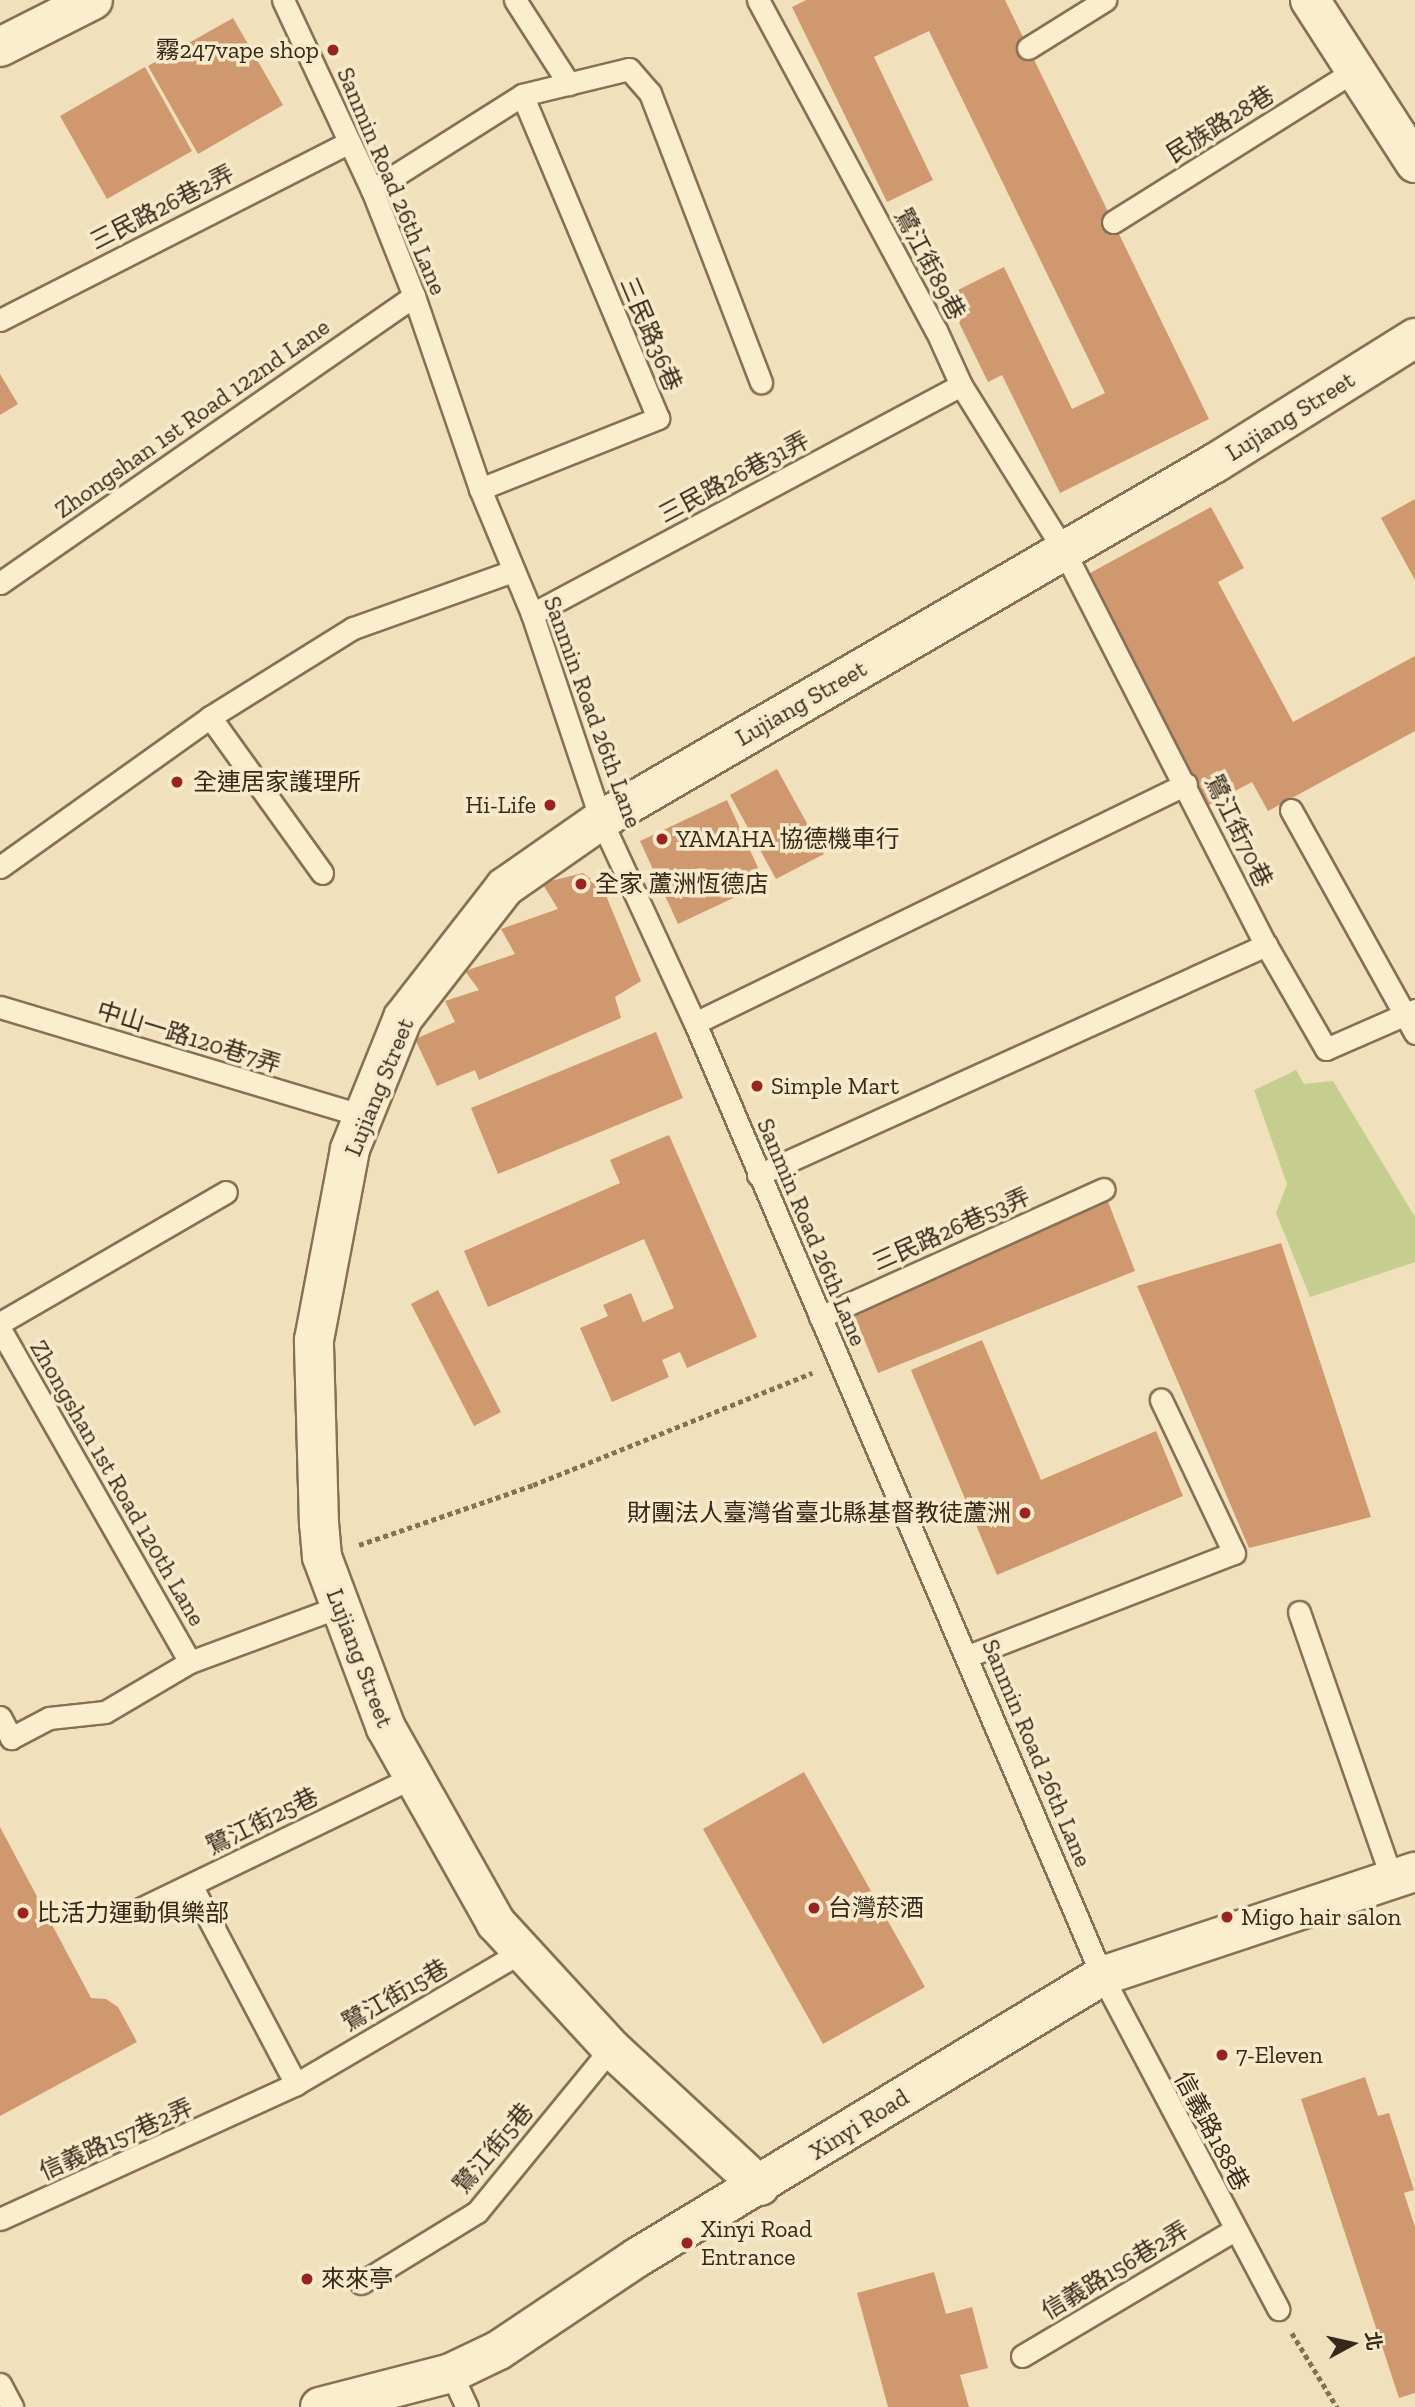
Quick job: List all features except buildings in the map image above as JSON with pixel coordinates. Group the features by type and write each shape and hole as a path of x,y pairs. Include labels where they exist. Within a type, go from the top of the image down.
{"street":[{"path":"0,47 93,0"},
{"path":"1310,0 1415,163"},
{"name":"Lujiang Street","path":"760,2186 611,2048 496,1923 386,1728 322,1558 314,1340 350,1149 403,1018 506,887 601,820 1215,463 1415,338"},
{"name":"Xinyi Road","path":"320,2407 451,2373 499,2350 638,2257 760,2186 1102,1976 1403,1875"}],"lane":[{"name":"Sanmin Road 26th Lane","path":"283,0 372,190 414,296 480,489 532,614 601,820 695,1023 758,1175 968,1656 1102,1976"},
{"path":"515,0 569,84"},
{"name":"鷺江街89巷","path":"758,0 936,330 961,385 1063,549"},
{"path":"1028,48 1105,0"},
{"path":"372,190 522,94 629,69 650,93 761,382"},
{"name":"民族路28巷","path":"1113,222 1355,70"},
{"name":"三民路36巷","path":"480,489 658,418 522,94"},
{"name":"三民路26巷2弄","path":"0,320 349,142"},
{"name":"Zhongshan 1st Road 122nd Lane","path":"0,583 414,296"},
{"name":"三民路26巷31弄","path":"532,614 961,385"},
{"name":"鷺江街70巷","path":"1063,549 1186,784 1266,945 1326,1049 1412,1020"},
{"path":"0,867 210,717 353,628 513,571"},
{"path":"210,717 322,873"},
{"path":"695,1023 1186,784"},
{"path":"1291,810 1412,1020"},
{"path":"758,1175 1266,945"},
{"name":"中山一路120巷7弄","path":"0,1007 363,1116"},
{"name":"三民路26巷53弄","path":"820,1317 1103,1189"},
{"path":"0,1323 226,1192"},
{"name":"Zhongshan 1st Road 120th Lane","path":"0,1329 190,1662"},
{"path":"968,1656 1234,1552 1161,1400"},
{"path":"0,1717 11,1738 49,1718 105,1712 190,1662 339,1607"},
{"path":"1299,1612 1403,1875"},
{"name":"鷺江街25巷","path":"134,1912 414,1777"},
{"path":"191,1885 296,2084"},
{"name":"鷺江街15巷","path":"215,2124 296,2084 521,1952"},
{"name":"信義路188巷","path":"1102,1976 1278,2309"},
{"name":"鷺江街5巷","path":"361,2283 477,2212 611,2048"},
{"name":"信義路157巷2弄","path":"0,2219 215,2124"},
{"name":"信義路156巷2弄","path":"1022,2356 1234,2230"},
{"path":"451,2373 467,2407"},
{"path":"0,2384 12,2407"}],"path":[{"path":"322,1558 533,1485 839,1362"},
{"path":"1278,2309 1337,2407"}],"green space":[{"path":"1296,1070 1304,1084 1333,1081 1415,1217 1415,1262 1310,1297 1276,1213 1287,1184 1254,1090"}],"place":[{"name":"霧247vape shop","path":"333,50"},
{"name":"全連居家護理所","path":"177,782"},
{"name":"Hi-Life","path":"550,805"},
{"name":"YAMAHA 協德機車行","path":"662,839"},
{"name":"全家 蘆洲恆德店","path":"581,884"},
{"name":"Simple Mart","path":"757,1086"},
{"name":"財團法人臺灣省臺北縣基督教徒蘆洲","path":"1025,1513"},
{"name":"台灣菸酒","path":"814,1908"},
{"name":"比活力運動俱樂部","path":"23,1913"},
{"name":"Migo hair salon","path":"1227,1917"},
{"name":"7-Eleven","path":"1222,2055"},
{"name":"Xinyi Road Entrance","path":"687,2243"},
{"name":"來來亭","path":"307,2279"}]}
